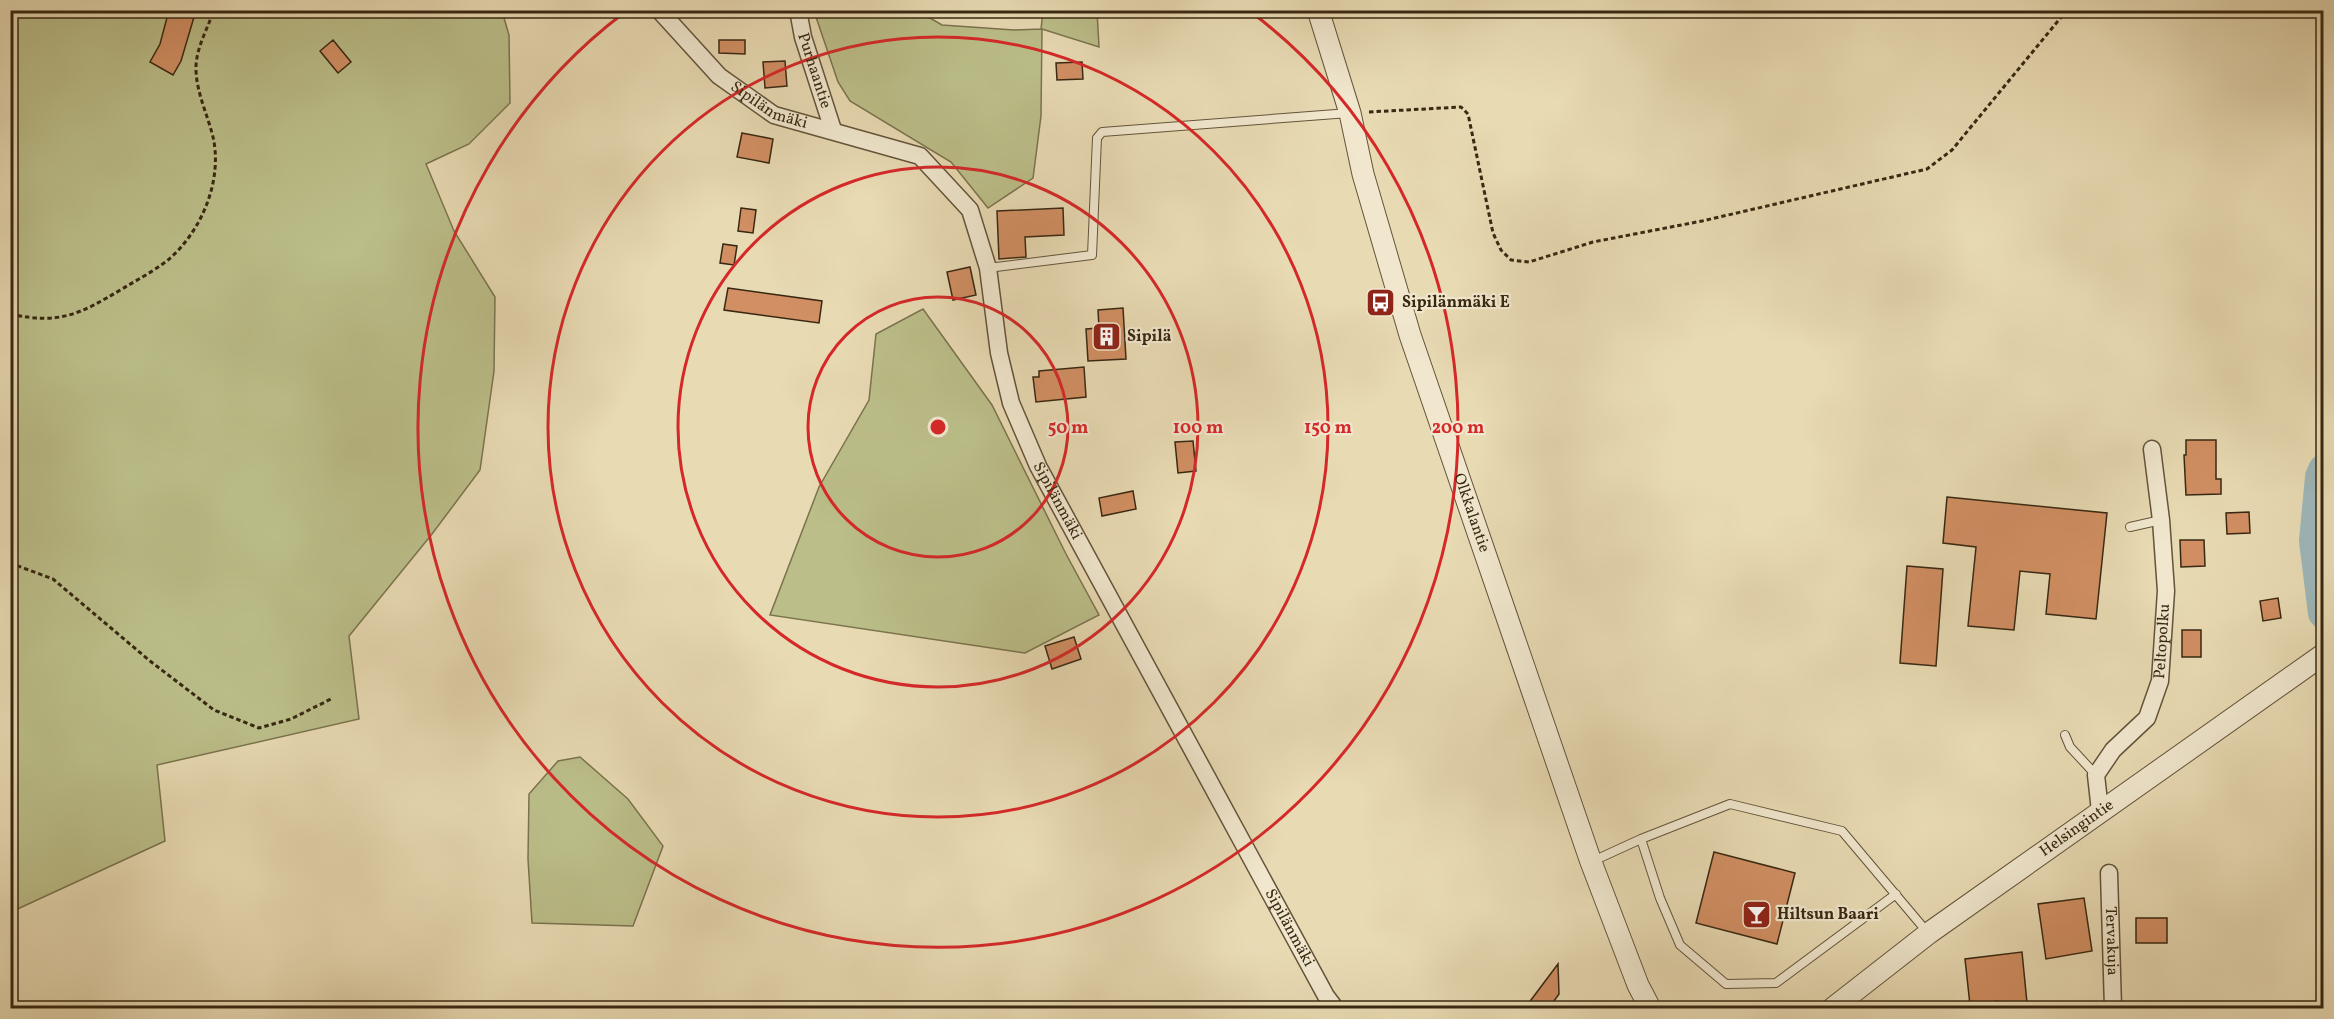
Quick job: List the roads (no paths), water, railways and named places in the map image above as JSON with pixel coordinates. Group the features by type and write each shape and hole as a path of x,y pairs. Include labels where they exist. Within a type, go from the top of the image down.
{"street":[{"name":"Sipilänmäki","path":"659,10 719,76 774,115 920,156 970,210 988,268 999,353 1011,403 1038,466 1326,996 1335,1008"},
{"name":"Purhaantie","path":"798,10 803,37 833,130"},
{"name":"Olkkalantie","path":"1318,10 1350,113 1363,174 1410,335 1592,862 1638,985 1650,1008"},
{"name":"Peltopolku","path":"2096,775 2113,750 2147,718 2160,681 2166,591 2161,520 2152,449"},
{"name":"Helsingintie","path":"1833,1008 1929,933 2324,654"},
{"path":"2096,775 2100,811"},
{"name":"Tervakuja","path":"2109,873 2113,1008"}],"lane":[{"path":"988,268 1092,255 1097,138 1102,132 1350,113"},
{"path":"2130,526 2161,520"},
{"path":"2065,735 2070,747 2096,775"},
{"path":"1592,862 1641,838 1730,804 1842,831 1929,933"},
{"path":"1641,838 1660,898 1680,945 1726,984 1776,984 1896,894"}],"waterway":[{"path":"2324,470 2321,477 2315,541 2324,613"}],"place":[{"name":"Sipilänmäki E","path":"1381,303"},
{"name":"Sipilä","path":"1106,337"},
{"name":"Hiltsun Baari","path":"1756,915"}]}
